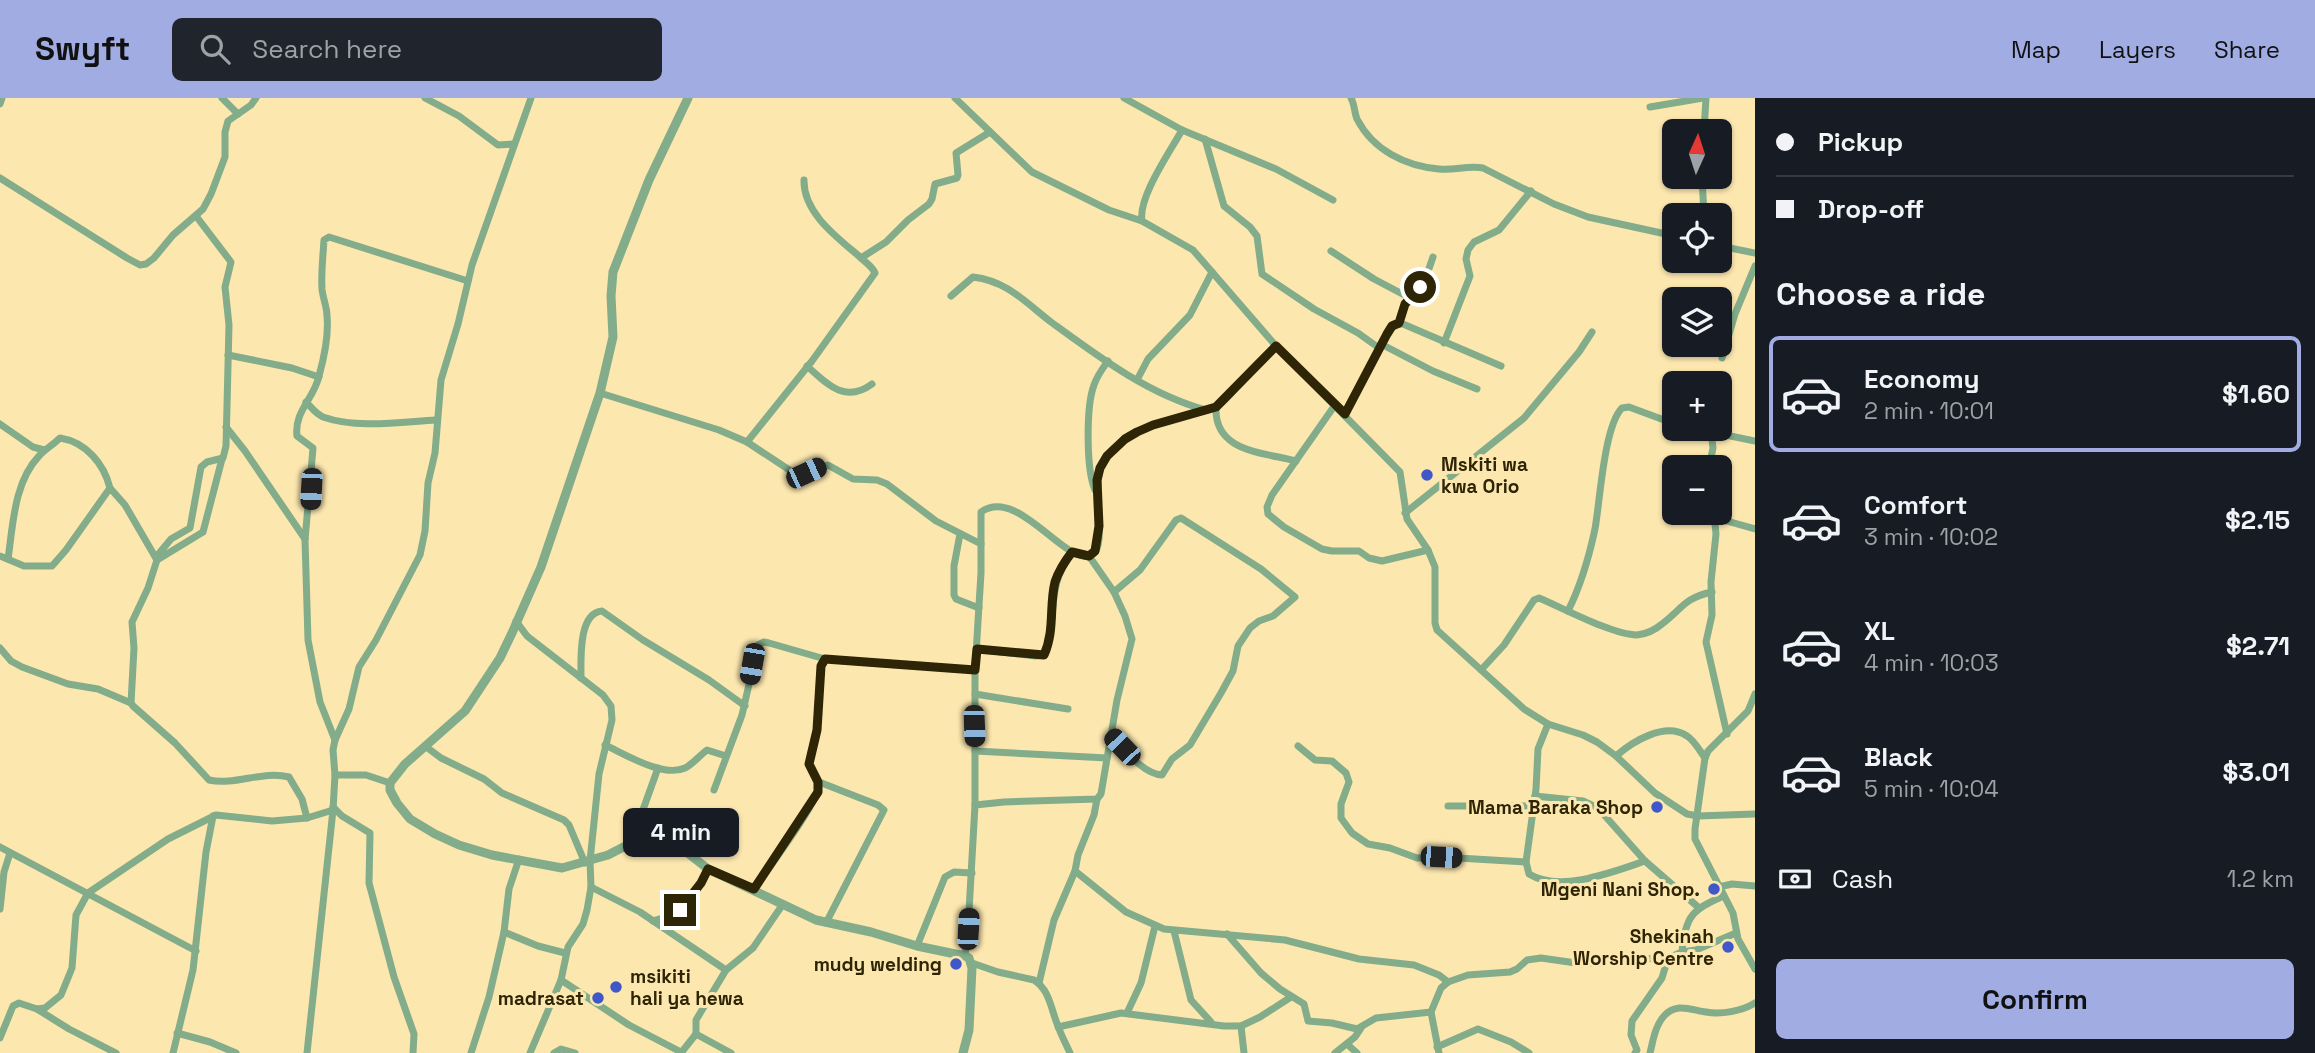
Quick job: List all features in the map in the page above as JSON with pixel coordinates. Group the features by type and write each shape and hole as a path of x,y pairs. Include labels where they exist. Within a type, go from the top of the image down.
{"street":[{"path":"0,104 2,98"},
{"path":"222,98 238,114"},
{"path":"0,178 141,265 154,258 208,201 223,164 228,121 256,98"},
{"path":"425,98 440,102 498,145 514,144"},
{"path":"307,1053 333,809 335,740 349,709 359,667 420,555 425,531 428,483 435,453 440,380 468,281 531,98"},
{"path":"688,98 649,180 611,277 613,337 600,393 541,566 500,658 479,691 454,722 405,764 390,783 390,790 410,819 458,845 555,868 588,862 645,838 663,838 708,869 826,923 871,932 968,959 998,972 1034,980 1046,993 1070,1053"},
{"path":"955,98 1032,172 1109,210 1142,221 1193,250 1276,346 1400,472 1405,513 1428,550 1435,567 1436,627 1524,709 1548,723 1590,738 1616,756 1655,793 1687,814 1755,814"},
{"path":"1124,98 1182,130 1299,181 1333,200"},
{"path":"1351,98 1358,121 1378,146 1394,158 1440,170 1483,168 1554,204 1588,217 1662,233"},
{"path":"1650,107 1705,98 1704,119"},
{"path":"1142,221 1141,212 1147,195 1182,130"},
{"path":"861,258 886,242 929,204 935,184 957,178 956,154 990,132"},
{"path":"1205,139 1224,206 1250,227 1256,236 1262,274 1314,309 1380,346 1477,389"},
{"path":"747,442 875,274 875,270 822,223 808,201 804,180"},
{"path":"1444,342 1470,276 1466,259 1468,250 1474,242 1499,230 1531,191"},
{"path":"156,559 203,532 226,446 228,355 225,287 232,262 196,216"},
{"path":"335,740 320,702 309,656 305,540 313,448 297,436 296,425 297,418 319,377 327,330 322,286 324,240 326,237 468,281"},
{"path":"1732,248 1755,253"},
{"path":"1331,251 1409,298"},
{"path":"1399,323 1409,298 1426,279 1433,257"},
{"path":"1723,358 1735,314 1755,266"},
{"path":"1137,380 1148,359 1190,314 1213,272"},
{"path":"951,296 973,277 1012,289 1050,320 1137,380 1182,403 1206,410"},
{"path":"1345,414 1380,346 1392,326 1399,323 1501,366"},
{"path":"1405,513 1524,418 1579,352 1592,332"},
{"path":"1089,556 1095,551 1098,540 1097,494 1100,468 1107,456 1125,439 1153,425 1216,407 1276,346"},
{"path":"228,355 292,368 319,377"},
{"path":"1097,494 1090,474 1091,394 1108,361"},
{"path":"807,366 832,387 845,393 860,391 872,384"},
{"path":"600,393 719,430 747,442 797,475 828,466 853,479 883,482 936,520 981,544"},
{"path":"306,402 320,415 339,420 380,423 436,420"},
{"path":"1335,405 1272,495 1267,507 1268,514 1284,527 1322,549 1359,551 1375,560 1392,561 1428,550"},
{"path":"1216,407 1216,423 1228,441 1237,446 1296,461"},
{"path":"1567,611 1581,581 1594,532 1609,437 1618,412 1629,407 1662,419"},
{"path":"0,424 33,447 44,450"},
{"path":"226,427 305,540"},
{"path":"1732,437 1755,441"},
{"path":"8,559 18,496 33,463 60,438 90,453 99,462 106,473 110,488 125,505 156,559"},
{"path":"131,703 134,648 131,628 148,588 156,559 171,539 190,528 201,467 205,463 222,459"},
{"path":"0,556 24,566 49,566 55,563 110,488"},
{"path":"963,1053 970,1030 968,959 975,805 975,670 981,512 990,506 999,506 1021,515 1072,552 1089,556 1114,592 1125,616 1132,644 1121,684 1101,794 1078,855 1075,872 1054,919 1039,983"},
{"path":"1111,736 1137,761 1157,775 1162,775 1172,759 1190,744 1210,712 1233,671 1238,646 1250,628 1273,616 1295,598 1261,569 1181,518 1176,520 1140,570 1114,592"},
{"path":"1732,522 1755,529"},
{"path":"1715,525 1711,622 1706,642 1727,734"},
{"path":"960,534 952,589 956,599 979,608"},
{"path":"977,649 1036,656 1045,654 1052,622 1055,583 1060,568 1072,552"},
{"path":"1481,670 1504,645 1534,600 1539,598 1588,620 1635,635 1648,633 1661,626 1696,596 1712,592"},
{"path":"581,678 582,645 586,625 593,614 602,611 745,706"},
{"path":"516,621 527,636 603,695 611,706 612,720 599,774 588,862 591,887 586,919 565,953 561,980 530,1053"},
{"path":"714,790 745,706 756,648 760,643 769,643 825,659 975,670"},
{"path":"0,648 11,661 22,667 68,684 98,689 131,703 175,743 209,780 240,780 272,775 289,777 296,787 307,818"},
{"path":"754,889 818,792 818,782 809,764 817,730 821,666 825,659"},
{"path":"975,694 1068,709"},
{"path":"1755,694 1752,712 1708,751 1705,758 1695,839 1735,920 1736,933 1742,948 1755,969"},
{"path":"1548,723 1538,749 1534,806 1525,862 1531,877 1573,882 1645,862"},
{"path":"1616,756 1639,738 1656,733 1675,732 1688,736 1705,758"},
{"path":"605,745 658,768 683,769 707,750 726,755"},
{"path":"425,746 441,758 484,779 502,793 564,820 588,862"},
{"path":"1298,746 1311,758 1332,761 1346,773 1349,782 1340,815 1345,825 1361,841 1417,858 1525,862"},
{"path":"975,751 1107,758"},
{"path":"631,844 658,768"},
{"path":"335,775 366,775 390,783"},
{"path":"818,782 884,809 826,923"},
{"path":"1535,796 1587,802 1598,808 1645,862 1698,907"},
{"path":"975,805 1097,799"},
{"path":"1448,806 1534,806"},
{"path":"37,1009 48,1007 61,995 72,968 76,915 88,893 168,839 213,816 272,821 307,818 333,809"},
{"path":"333,809 370,833 369,883 394,977 414,1034 413,1053"},
{"path":"173,1053 196,951 206,852 213,816"},
{"path":"0,847 196,951"},
{"path":"0,909 4,872 10,853"},
{"path":"471,1053 489,997 504,932 509,888 519,859"},
{"path":"653,921 680,910 701,883 708,869"},
{"path":"917,946 945,877 954,872 972,873"},
{"path":"1075,872 1126,912 1155,926 1174,931 1285,940 1347,957 1404,962 1430,971 1448,982"},
{"path":"1719,887 1732,884 1755,886"},
{"path":"591,887 653,921 726,970"},
{"path":"1682,952 1685,929 1698,907 1724,896"},
{"path":"561,980 629,1025 681,1053 696,1034 696,1020 726,970 753,948 783,904"},
{"path":"1127,1013 1141,983 1155,926"},
{"path":"1174,931 1191,1000 1212,1023"},
{"path":"504,932 538,946 565,953"},
{"path":"1529,1053 1511,1042 1478,1029 1438,1050 1431,1012 1439,992 1448,982 1476,973 1514,971 1527,960 1541,957 1583,964 1668,958 1696,950 1736,933"},
{"path":"1227,934 1261,973 1304,1004 1308,1021 1361,1028"},
{"path":"1637,1052 1631,1035 1632,1021 1662,978 1668,958"},
{"path":"1058,1027 1114,1013 1241,1026 1261,1017 1291,997"},
{"path":"1650,1053 1662,1018 1675,1009 1688,1007 1717,1013 1755,1003"},
{"path":"0,1038 3,1018 18,1004 37,1009 116,1053"},
{"path":"1335,1053 1355,1037 1361,1028 1376,1018 1431,1012"},
{"path":"1241,1026 1244,1053"},
{"path":"177,1033 236,1053"},
{"path":"696,1034 731,1053"},
{"path":"1347,1044 1357,1053"},
{"path":"554,1053 561,1049 575,1053"}],"place":[{"name":"Mskiti wa kwa Orio","path":"1427,475"},
{"name":"Mama Baraka Shop","path":"1657,807"},
{"name":"Mgeni Nani Shop.","path":"1714,889"},
{"name":"Shekinah Worship Centre","path":"1728,947"},
{"name":"mudy welding","path":"956,964"},
{"name":"msikiti hali ya hewa","path":"616,987"},
{"name":"madrasat","path":"598,998"}],"route":[{"path":"680,910 701,883 708,869 754,889 818,792 817,778 809,764 817,730 821,666 825,659 975,670 977,649 1044,655 1052,622 1055,583 1060,568 1072,552 1089,556 1095,551 1099,526 1098,471 1115,447 1153,425 1216,407 1276,346 1345,414 1387,334 1392,326 1399,323 1405,304 1420,287"}]}
